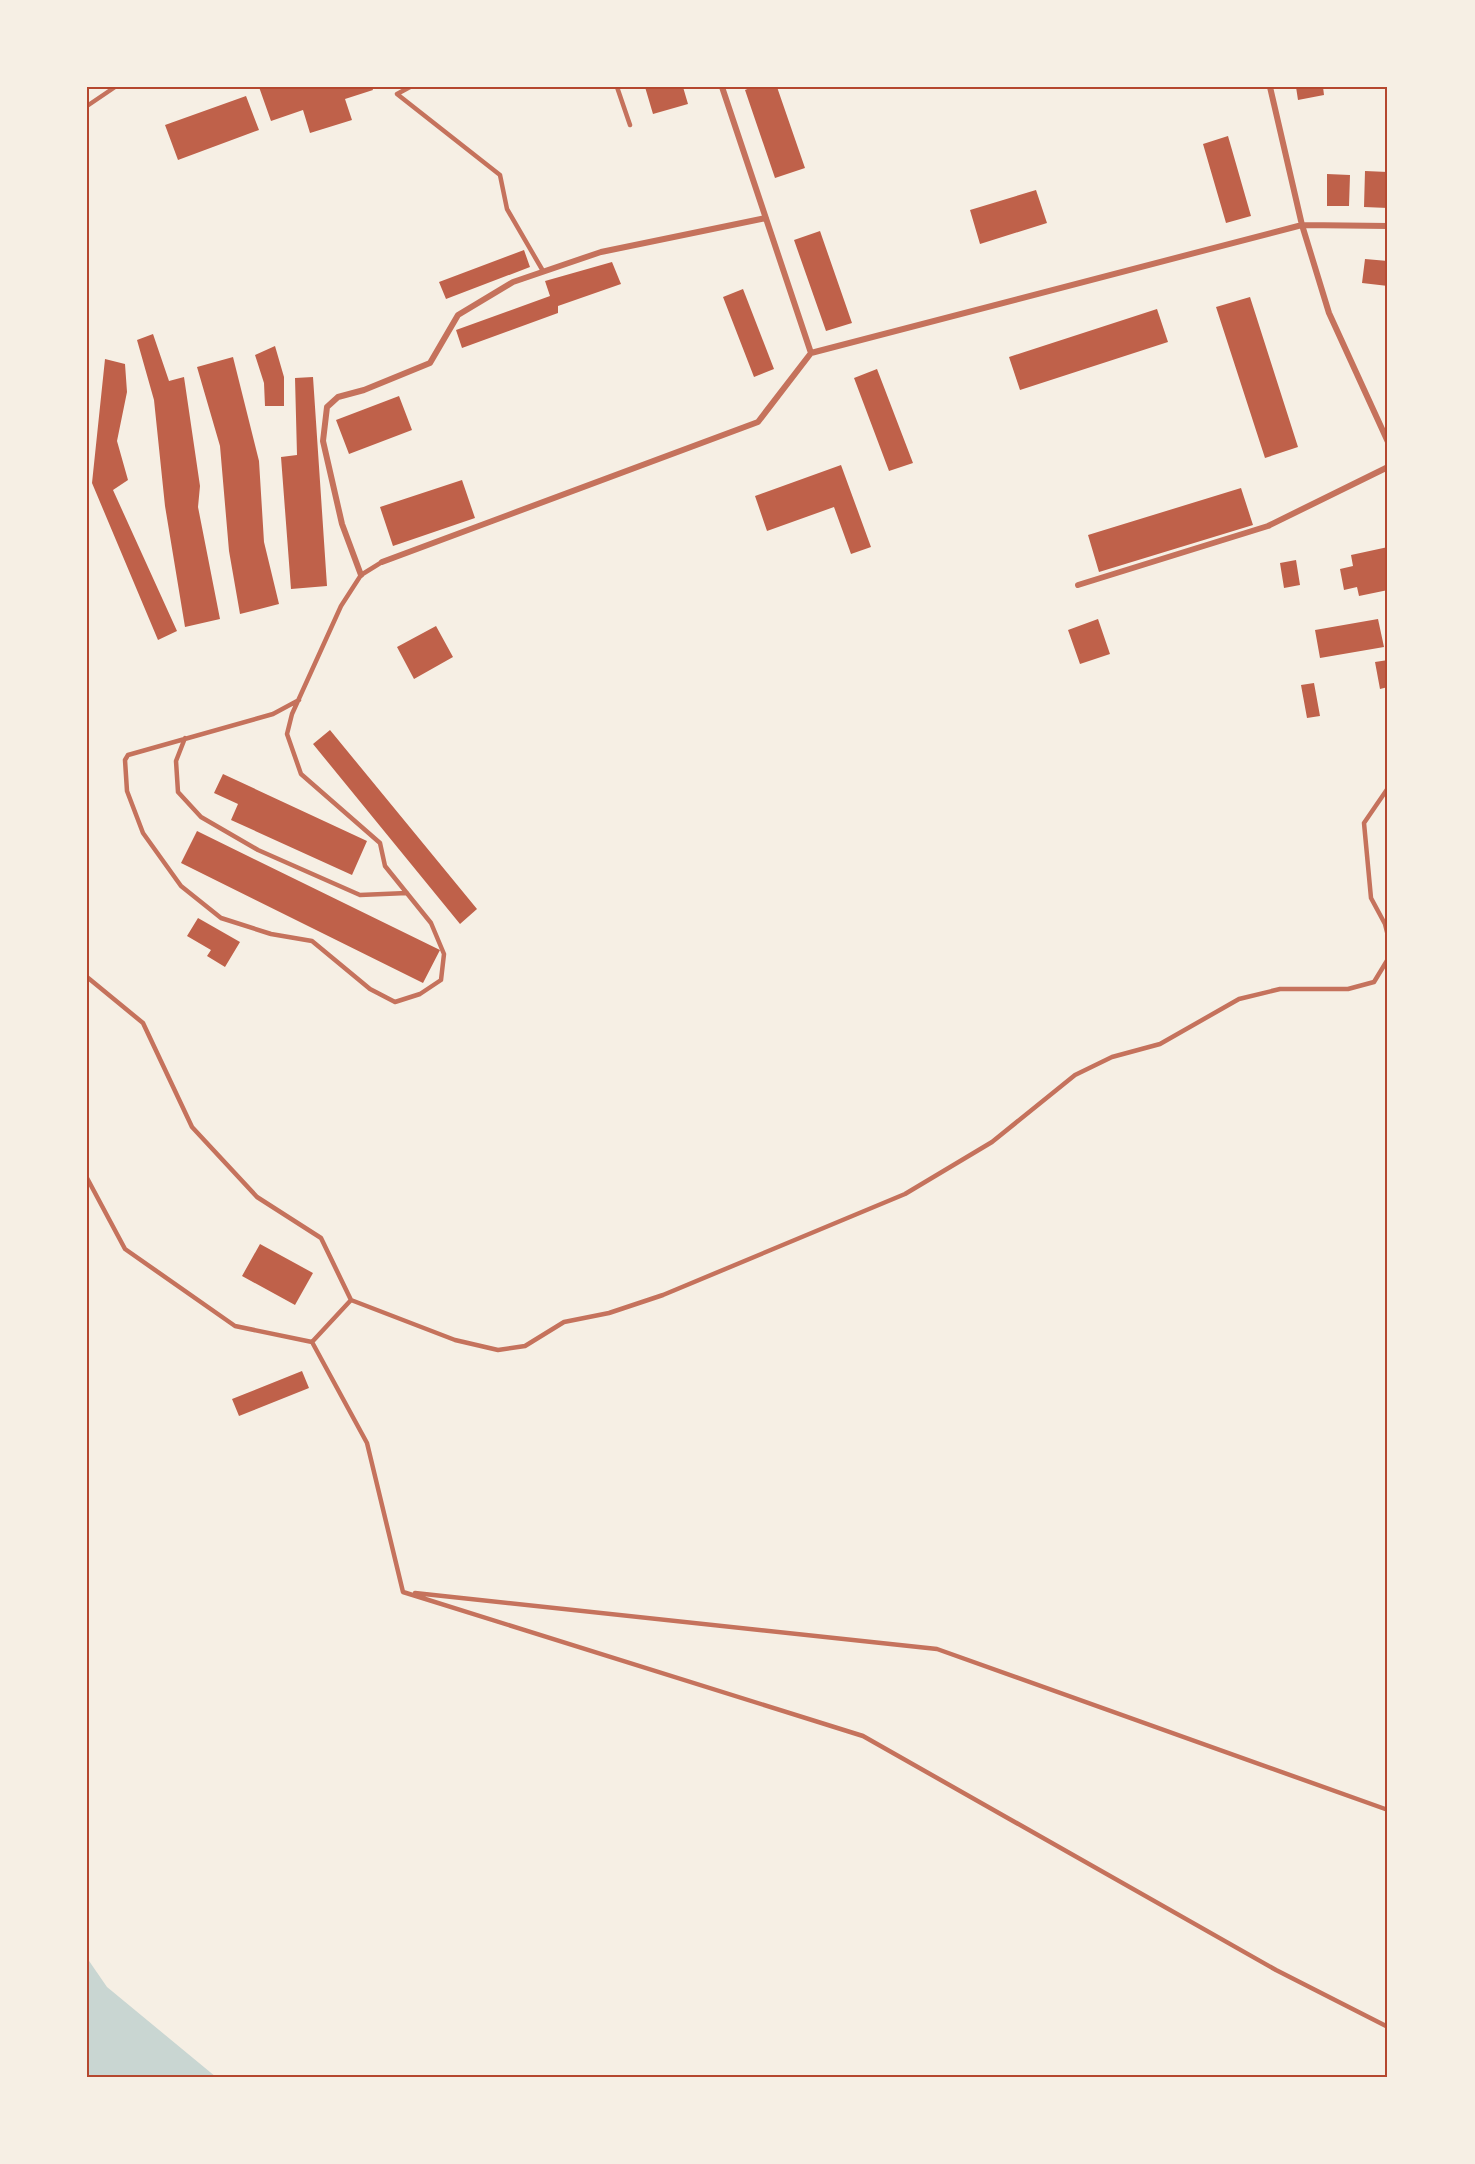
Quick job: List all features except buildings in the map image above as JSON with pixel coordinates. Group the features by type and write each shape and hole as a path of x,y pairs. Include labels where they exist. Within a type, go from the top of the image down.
{"street":[{"path":"722,87 811,353"},
{"path":"1270,87 1302,225 1329,313 1388,442"},
{"path":"362,575 342,524 323,441 327,407 338,397 364,390 430,363 458,315 513,282 601,252 766,218"},
{"path":"382,562 758,422 811,353 1302,225 1388,226"},
{"path":"1078,585 1268,526 1388,467"}],"lane":[{"path":"103,94 105,87"},
{"path":"87,106 115,87"},
{"path":"410,87 397,94 500,175 507,209 543,271"},
{"path":"617,87 630,125"},
{"path":"298,700 273,714 128,755 125,760 127,791 143,833 182,886 221,918 271,934 312,941 370,989 395,1002 420,994 441,980 444,954 431,923 385,866 380,843 301,774 287,734 292,714 341,606 362,575 382,562"},
{"path":"185,738 176,762 178,792 201,817 258,850 360,895 407,893"},
{"path":"1388,788 1364,823 1371,898 1385,924 1388,936"},
{"path":"87,977 143,1023 192,1127 257,1197 321,1238 351,1300 455,1340 498,1350 525,1346 564,1322 609,1313 663,1295 905,1194 992,1142 1075,1075 1112,1057 1160,1044 1239,999 1280,989 1348,989 1374,982 1388,959"},
{"path":"87,1178 125,1249 235,1326 312,1342 367,1443 403,1592"},
{"path":"312,1342 351,1300"},
{"path":"403,1592 937,1649 1388,1810"},
{"path":"403,1592 863,1736 1276,1970 1388,2027"}],"shaded area":[{"path":"87,1958 107,1987 216,2077 87,2077"}]}
